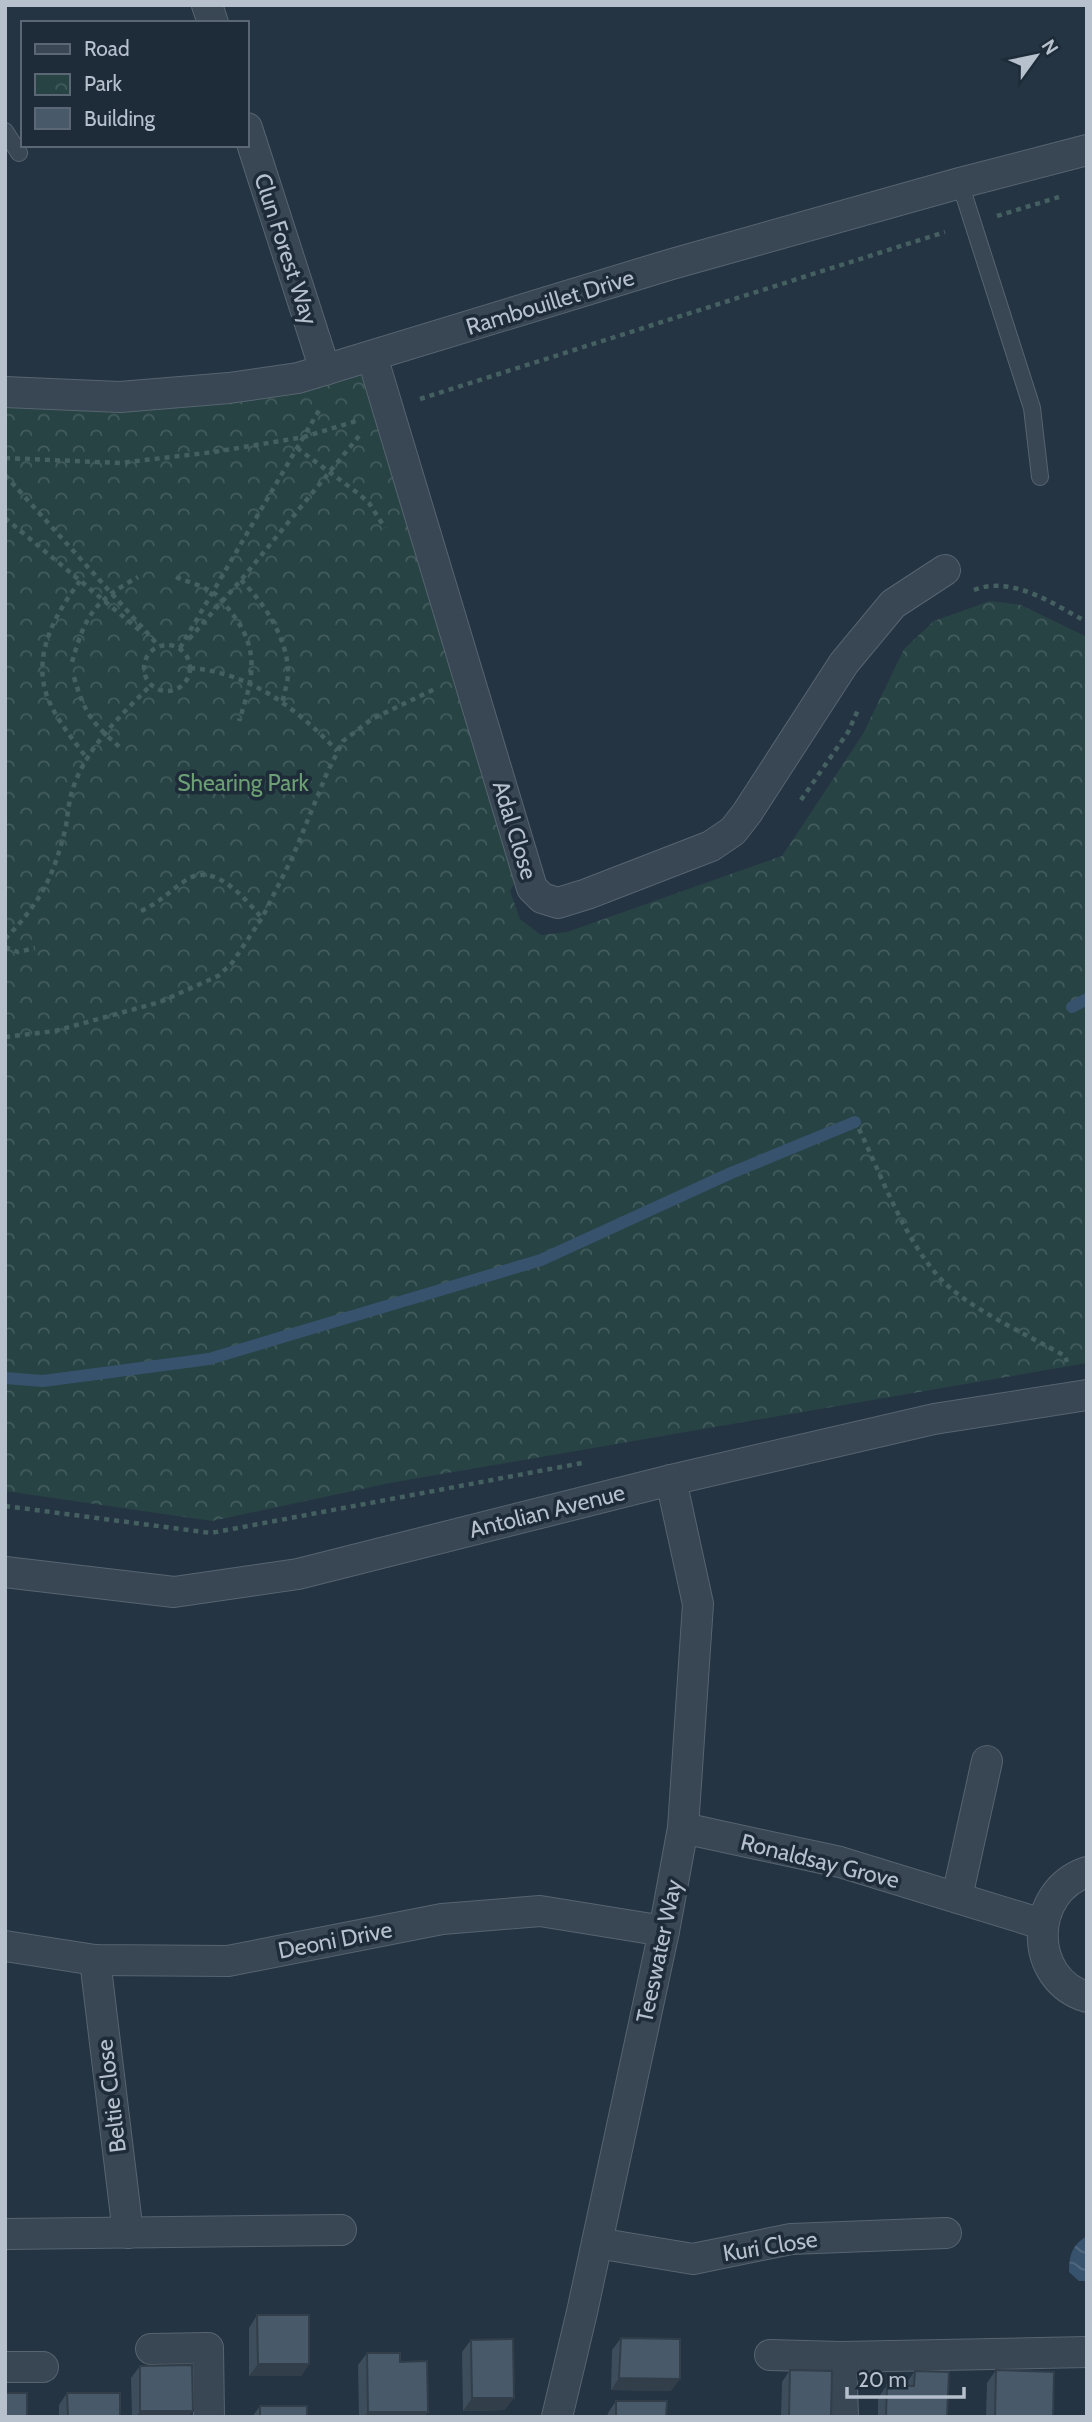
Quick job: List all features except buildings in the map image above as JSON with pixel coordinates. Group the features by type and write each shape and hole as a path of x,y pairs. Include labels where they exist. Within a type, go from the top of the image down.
{"street":[{"name":"Clun Forest Way","path":"248,130 348,363"},
{"name":"Rambouillet Drive","path":"5,392 120,397 229,388 298,378 672,264 1087,150"},
{"name":"Adal Close","path":"348,363 381,413 532,888 542,898 558,903 587,894 711,846 733,831 844,663 893,604 945,570"},
{"name":"Antolian Avenue","path":"5,1572 174,1592 298,1574 671,1479 934,1419 1087,1395"},
{"name":"Teeswater Way","path":"557,2417 664,1931 683,1828 698,1604 671,1479"},
{"path":"957,1897 987,1761"},
{"name":"Ronaldsay Grove","path":"683,1828 840,1862 1042,1924"},
{"path":"1087,1872 1063,1884 1049,1902 1042,1924 1042,1945 1048,1966 1061,1982 1078,1995 1087,1997"},
{"name":"Deoni Drive","path":"5,1947 95,1959 228,1961 442,1919 540,1911 664,1931"},
{"name":"Beltie Close","path":"95,1959 128,2232"},
{"path":"5,2234 341,2230"},
{"name":"Kuri Close","path":"597,2243 693,2259 791,2239 946,2233"},
{"path":"151,2349 208,2348 209,2417"},
{"path":"770,2355 841,2357 1087,2352"},
{"path":"841,2357 843,2417"},
{"path":"5,2367 43,2367"}],"lane":[{"path":"5,131 19,153"},
{"path":"960,183 1032,408 1040,477"}],"path":[{"path":"5,458 120,463 214,452 304,437 1062,196"},
{"path":"180,648 348,363"},
{"path":"180,648 241,580 381,413"},
{"path":"297,448 369,503 391,537"},
{"path":"5,475 158,645"},
{"path":"5,518 158,645"},
{"path":"72,662 83,623 111,592 138,577"},
{"path":"176,577 213,592 240,624 250,648 251,685 239,721"},
{"path":"241,580 258,597 271,617 283,647 288,676 282,703"},
{"path":"80,581 60,607 48,635 43,663 46,694 61,723 88,760"},
{"path":"963,594 988,584 1026,590 1087,622"},
{"path":"158,645 180,648 190,660 185,683 173,691 157,690 146,678 143,663 146,656 158,645"},
{"path":"190,668 215,670 251,685 312,724 337,751"},
{"path":"74,677 89,717 123,750"},
{"path":"5,1037 55,1031 160,1002 218,976 232,963 262,918 293,856 343,741 372,719 448,683"},
{"path":"5,939 34,908 53,870 74,788 88,760 105,734 151,685"},
{"path":"797,806 848,732 859,708"},
{"path":"142,911 158,904 189,878 205,875 229,885 262,918"},
{"path":"5,947 18,952 35,947"},
{"path":"859,1129 916,1248 939,1277 962,1297 1065,1356 1069,1368"},
{"path":"5,1506 211,1533 585,1463"}],"green space":[{"name":"Shearing Park","path":"372,356 519,876 510,891 520,919 541,935 567,932 782,856 863,734 904,649 934,621 990,601 1021,605 1087,637 1087,1363 390,1483 212,1521 5,1491 5,391 120,397"}],"water":[{"path":"1087,2236 1087,2281 1079,2281 1069,2272 1070,2260 1072,2251"}],"waterway":[{"path":"1072,1007 1087,999"},
{"path":"5,1378 43,1381 209,1359 541,1260 731,1173 855,1122"}]}
